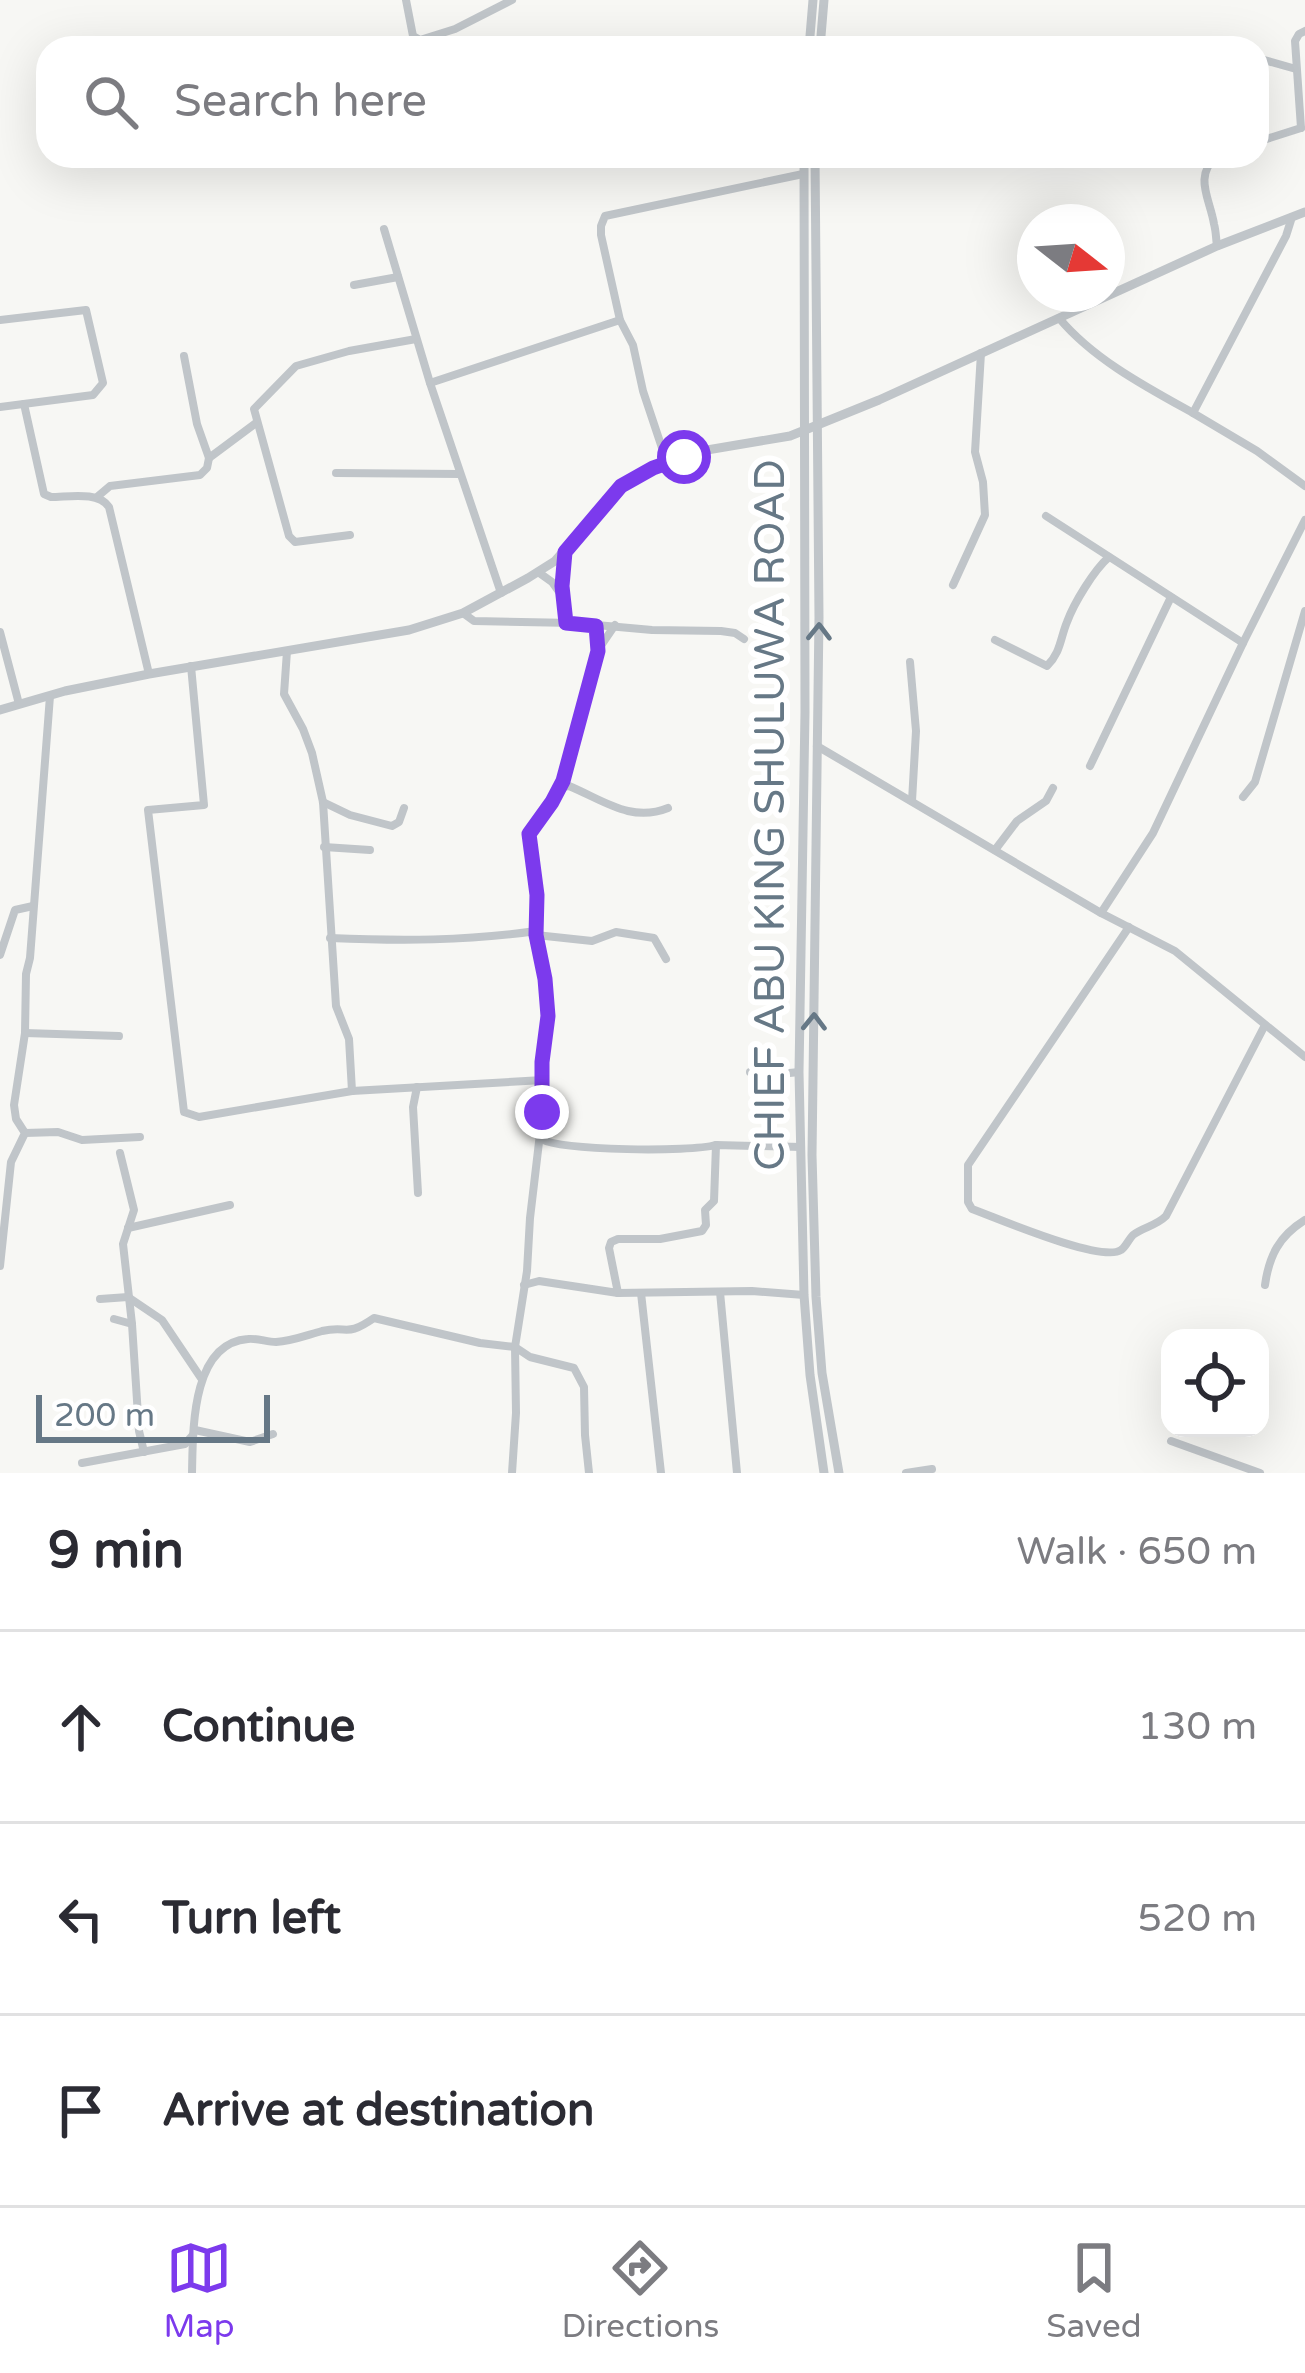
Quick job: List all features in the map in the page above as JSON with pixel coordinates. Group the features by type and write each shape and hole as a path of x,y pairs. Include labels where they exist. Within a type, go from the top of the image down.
{"street":[{"path":"406,0 413,36"},
{"path":"434,36 512,0"},
{"path":"810,36 813,0"},
{"path":"821,36 824,0"},
{"path":"1269,138 1303,128 1295,40 1305,31"},
{"path":"1269,61 1296,69"},
{"name":"CHIEF ABU KING SHULUWA ROAD","path":"803,168 805,712 799,1072 803,1295 824,1473"},
{"path":"815,168 819,617 812,1155 822,1373 839,1473"},
{"path":"1206,168 1203,182 1217,246"},
{"path":"667,463 633,345 620,320 601,235 605,216 803,173"},
{"path":"0,710 149,674 409,630 463,613 565,552 621,486 639,475 707,450 790,436 1217,246 1305,212"},
{"path":"1192,413 1286,236 1292,216"},
{"path":"384,229 501,593"},
{"path":"354,285 398,277"},
{"path":"0,320 86,310 103,383 93,395 0,407"},
{"path":"1059,318 1086,345 1258,451 1305,486"},
{"path":"430,383 620,320"},
{"path":"350,536 295,542 289,536 254,409 296,366 416,339"},
{"path":"953,585 985,515 985,491 975,452 981,353"},
{"path":"97,497 110,486 200,475 207,468 209,458 184,356"},
{"path":"24,404 44,494 97,497 109,507 149,674"},
{"path":"209,458 256,423"},
{"path":"336,472 460,474"},
{"path":"1046,516 1243,643"},
{"path":"1101,914 1154,833 1305,520"},
{"path":"565,552 562,597 566,623"},
{"path":"995,640 1047,666 1060,651 1071,613 1108,557"},
{"path":"538,572 562,597"},
{"path":"1090,766 1171,597"},
{"path":"1244,797 1255,782 1266,749 1305,610"},
{"path":"463,613 474,621 721,631 744,639"},
{"path":"512,1473 515,1348 527,1271 548,1016 529,834 564,784 598,651 596,626"},
{"path":"598,651 615,626"},
{"path":"0,632 20,704"},
{"path":"287,651 284,694 308,741 323,802 336,1006 349,1039 352,1091"},
{"path":"910,662 916,731 912,802"},
{"path":"191,666 204,805 148,810 184,1112 199,1117 352,1091 543,1080"},
{"path":"25,1133 14,1105 25,1033 50,696"},
{"path":"817,746 1101,914 1175,951 1305,1058"},
{"path":"564,784 620,810 649,815 668,808"},
{"path":"995,850 1017,821 1046,801 1053,788"},
{"path":"323,802 392,826 399,822 404,808"},
{"path":"324,847 370,850"},
{"path":"0,955 15,910 33,906"},
{"path":"802,917 815,918"},
{"path":"1129,927 968,1166 972,1208 1085,1250 1120,1251 1136,1232 1157,1225 1166,1216 1264,1025"},
{"path":"330,938 410,941 536,933 592,941 616,932 654,938 666,959"},
{"path":"25,1033 119,1036"},
{"path":"750,1072 799,1072"},
{"path":"417,1088 413,1107 418,1193"},
{"path":"25,1133 58,1132 82,1140 140,1137"},
{"path":"0,1266 10,1162 25,1133"},
{"path":"540,1138 555,1145 801,1147"},
{"path":"618,1293 611,1242 660,1239 702,1231 706,1225 705,1210 714,1201 716,1145"},
{"path":"120,1153 134,1210 123,1244 144,1452"},
{"path":"128,1228 230,1205"},
{"path":"1264,1285 1279,1241 1305,1220"},
{"path":"527,1271 539,1281"},
{"path":"524,1285 539,1281 618,1293 803,1295"},
{"path":"720,1292 737,1473"},
{"path":"641,1293 661,1473"},
{"path":"100,1299 128,1297 162,1320 201,1378"},
{"path":"192,1473 201,1378 223,1348 246,1338 274,1342 328,1329 354,1332 374,1318 515,1348 530,1358 574,1368 586,1398 589,1473"},
{"path":"114,1319 132,1324"},
{"path":"82,1462 185,1444 194,1431"},
{"path":"194,1431 250,1442 273,1433"},
{"path":"1171,1442 1260,1473"},
{"path":"820,1454 835,1452"},
{"path":"906,1473 932,1469"}],"route":[{"path":"542,1112 548,1016 529,834 563,781 598,651 596,626 566,623 565,552 621,486 684,457"}]}
